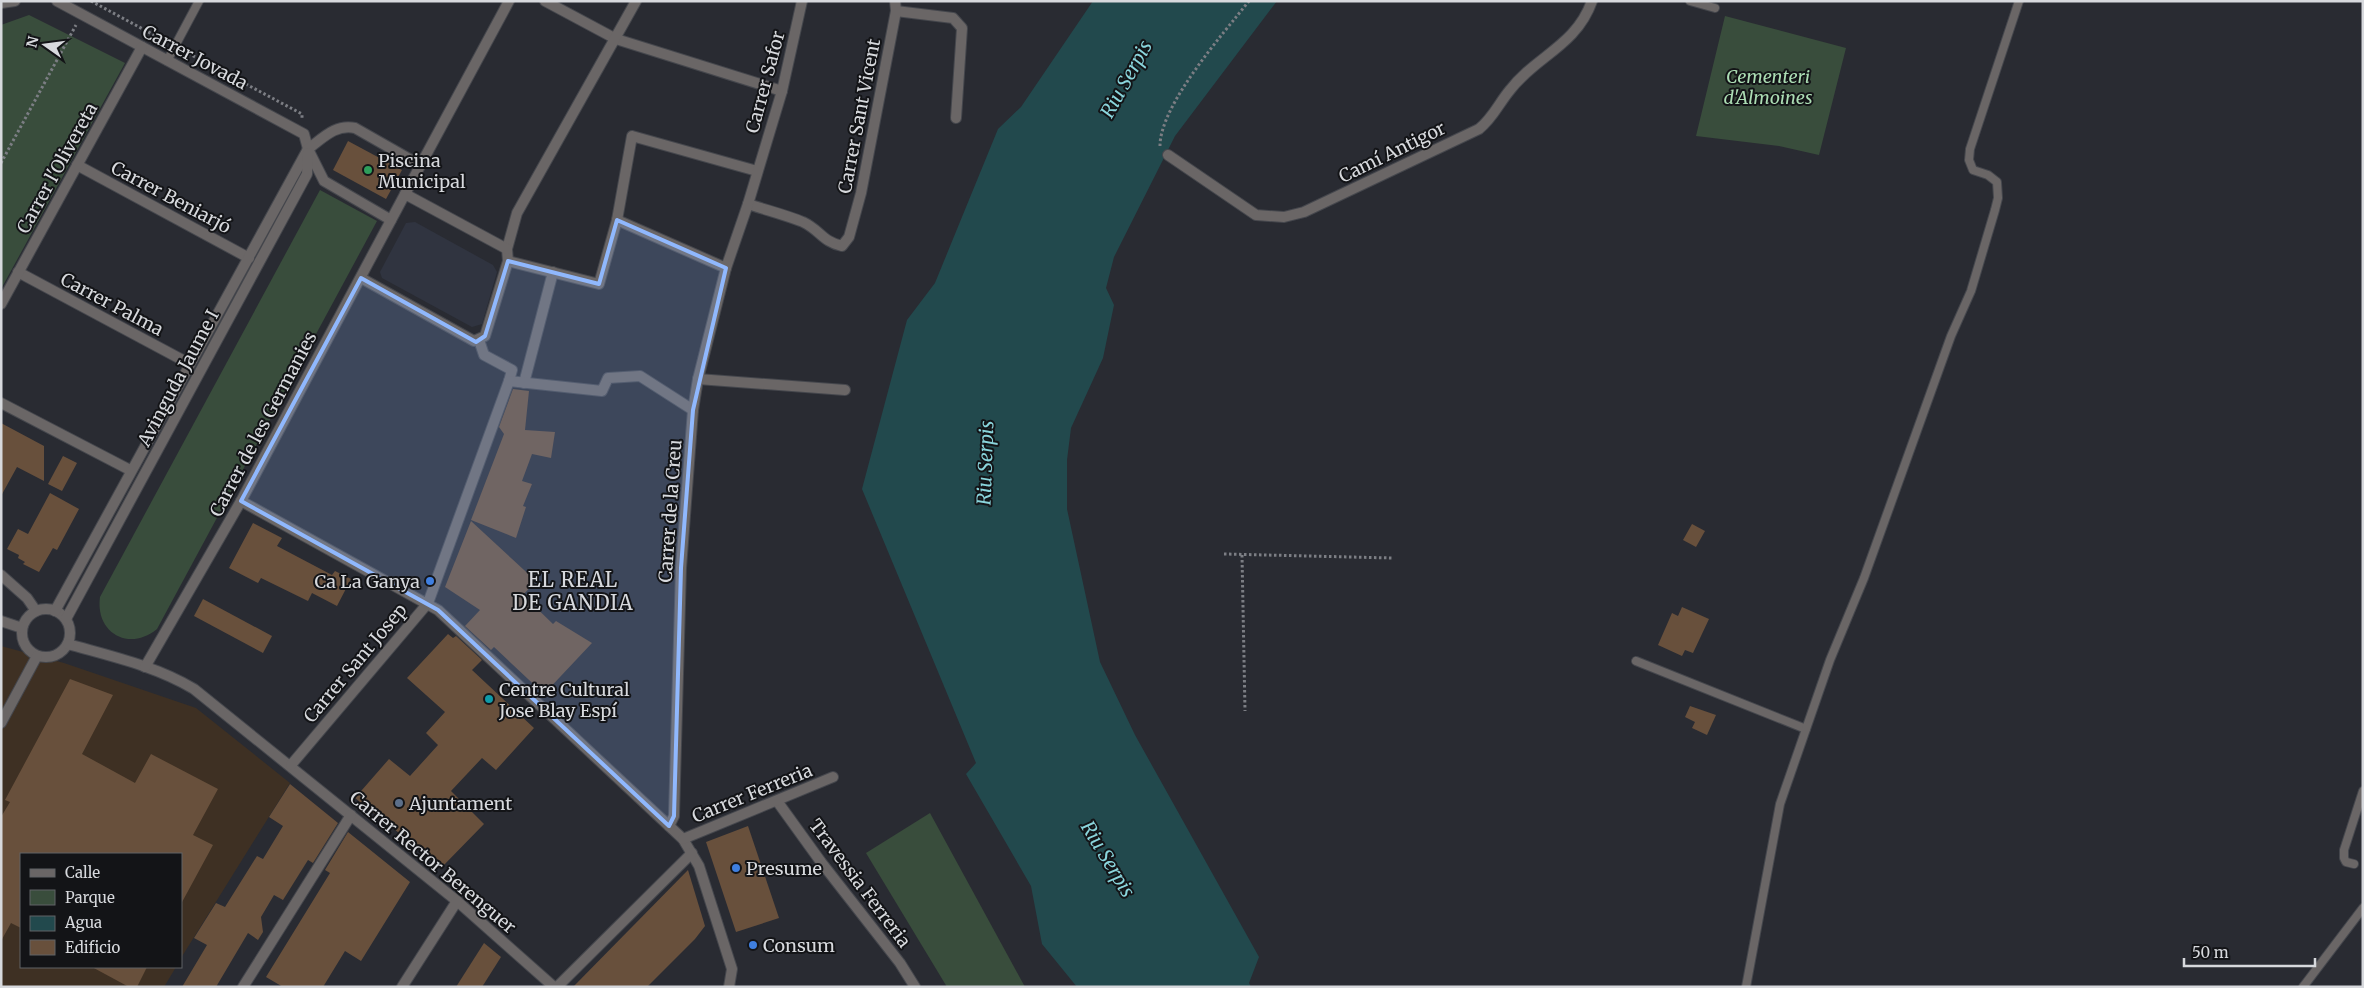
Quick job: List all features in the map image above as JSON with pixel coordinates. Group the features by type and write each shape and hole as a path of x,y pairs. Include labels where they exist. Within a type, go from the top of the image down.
{"street":[{"path":"1,3 15,1"},
{"name":"Carrer Jovada","path":"57,1 304,134"},
{"name":"Carrer de les Germanies","path":"145,667 241,501 509,1"},
{"path":"545,1 616,39 782,91"},
{"path":"361,278 474,341 485,336 508,261 507,249 517,213 636,1"},
{"name":"Carrer Safor","path":"748,204 782,91 802,1"},
{"name":"Camí Antigor","path":"1168,155 1256,215 1284,217 1304,212 1479,129 1487,122 1509,90 1526,73 1561,47 1580,25 1592,1"},
{"path":"896,6 953,18 962,28 956,118"},
{"name":"Carrer Sant Vicent","path":"748,204 804,223 832,244 842,246 848,237 861,193 896,6"},
{"name":"Carrer l'Olivereta","path":"1,304 142,47"},
{"name":"Avinguda Jaume I","path":"55,611 130,470 308,149 337,128 355,128 420,165"},
{"path":"304,134 308,149 324,181 391,220"},
{"path":"508,261 598,284 617,220 632,136 757,171"},
{"name":"Avinguda Jaume I","path":"66,619 307,174 308,149"},
{"name":"Carrer Beniarjó","path":"77,165 249,258"},
{"path":"405,194 507,249"},
{"name":"Carrer de la Creu","path":"669,826 674,816 681,568 693,410 698,379 726,268 748,204"},
{"path":"617,220 726,268"},
{"name":"Carrer Palma","path":"18,272 190,364"},
{"path":"524,383 553,272"},
{"path":"479,340 484,355 512,370 509,381 602,391 608,378 640,376 693,410"},
{"path":"698,379 845,390"},
{"name":"Carrer Sant Josep","path":"291,765 428,603 509,381"},
{"path":"1,403 130,470"},
{"path":"241,501 438,610 683,839 692,853 732,969 729,987"},
{"path":"1,575 28,598 36,610"},
{"path":"46,609 55,611 66,619 70,631 68,644 58,654 51,657 37,656 26,648 23,641 22,628 25,620 36,610 46,609"},
{"path":"1,621 22,628"},
{"name":"Carrer Rector Berenguer","path":"68,644 145,667 167,675 194,689 458,901 554,987"},
{"path":"1,724 37,656"},
{"name":"Carrer Ferreria","path":"683,839 833,777"},
{"name":"Travessia Ferreria","path":"777,801 821,862 900,963 915,987"},
{"path":"242,987 351,814"},
{"path":"557,987 692,853"},
{"path":"402,987 458,901"}],"lane":[{"path":"167,60 199,1"},
{"path":"1690,1 1715,8"},
{"path":"1746,987 1780,804 1830,660 1864,578 1947,347 1966,306 1984,246 1998,190 1997,182 1993,178 1973,170 1969,160 1970,149 2020,1"},
{"path":"1636,661 1806,729"},
{"path":"2354,864 2346,862 2344,850 2363,791"},
{"path":"2304,987 2363,908"}],"path":[{"path":"91,1 302,114 304,134"},
{"path":"1168,155 1162,151 1160,145 1161,131 1167,115 1189,80 1249,1"},
{"path":"1,163 82,14"},
{"path":"1224,554 1392,558"},
{"path":"1242,555 1245,710"}],"highlighted area":[{"path":"617,220 726,268 693,410 681,568 674,816 669,826 438,610 241,501 361,278 476,342 485,336 508,261 599,284"}],"shaded area":[{"path":"415,222 493,265 497,272 482,324 472,327 382,278 380,272 406,223"},
{"path":"1,646 64,663 196,708 290,783 182,956 182,853 20,853 20,968 175,968 164,987 1,987"}],"green space":[{"path":"29,15 125,63 1,289 1,25"},
{"name":"Cementeri d'Almoines","path":"1725,16 1846,48 1819,155 1779,146 1696,136"},
{"path":"320,190 377,221 157,629 146,636 136,639 116,635 108,629 103,620 100,610 100,597"},
{"path":"930,813 1025,987 947,987 866,853"}],"water":[{"name":"Riu Serpis","path":"1093,1 1277,1 1175,136 1114,257 1106,288 1114,305 1103,358 1071,428 1067,460 1067,509 1100,662 1135,735 1259,957 1249,983 1251,987 1077,987 1042,944 1031,886 966,774 976,763 862,489 907,320 935,283 998,129 1021,107"}],"building":[{"name":"Piscina Municipal","path":"348,141 402,170 386,199 333,170"},
{"path":"513,389 529,391 525,430 555,432 551,458 532,454 522,481 532,484 523,506 526,507 516,538 471,520 504,434 499,427"},
{"path":"1,423 44,446 44,481 17,467 1,496"},
{"path":"63,456 77,463 62,491 48,484"},
{"path":"50,493 79,509 57,550 53,548 39,572 23,564 25,562 18,558 19,555 7,549 18,529 28,534"},
{"path":"471,521 536,581 523,595 553,624 556,621 592,643 544,694 494,647 491,650 465,626 480,610 445,587"},
{"path":"253,523 282,538 277,546 332,575 335,571 351,579 337,606 312,593 308,601 261,578 258,583 229,568"},
{"path":"1692,524 1705,531 1696,547 1683,540"},
{"path":"203,599 272,636 263,653 194,616"},
{"path":"1682,607 1709,619 1693,653 1685,650 1682,656 1658,645 1672,613 1678,616"},
{"path":"448,634 453,638 456,636 482,660 472,670 534,728 496,770 482,758 451,791 484,824 442,867 355,798 389,759 410,776 438,745 426,733 445,712 407,678"},
{"path":"70,679 113,695 82,754 135,783 151,754 218,789 193,835 213,845 182,902 182,853 20,853 20,928 11,923 1,941 1,817 10,802 5,800"},
{"path":"1690,706 1716,715 1707,735 1692,728 1695,722 1685,717"},
{"path":"290,784 338,823 313,863 308,860 283,900 274,895 261,917 263,932 258,940 248,933 216,987 182,987 207,945 194,938 216,903 225,907 257,856 263,859 283,826 269,817"},
{"path":"748,826 779,918 736,932 706,842"},
{"path":"348,832 410,882 361,961 345,951 323,987 283,987 266,977 330,873 325,870"},
{"path":"688,870 705,926 695,939 647,987 573,987"},
{"path":"484,943 501,957 482,987 456,987"},
{"path":"94,968 146,968 137,987 129,987"}],"place":[{"name":"Piscina Municipal","path":"368,170"},
{"name":"Ca La Ganya","path":"430,581"},
{"name":"Centre Cultural Jose Blay Espí","path":"489,699"},
{"name":"Ajuntament","path":"399,803"},
{"name":"Presume","path":"736,868"},
{"name":"Consum","path":"753,945"}],"district":[{"name":"EL REAL DE GANDIA","path":"573,590"}]}
